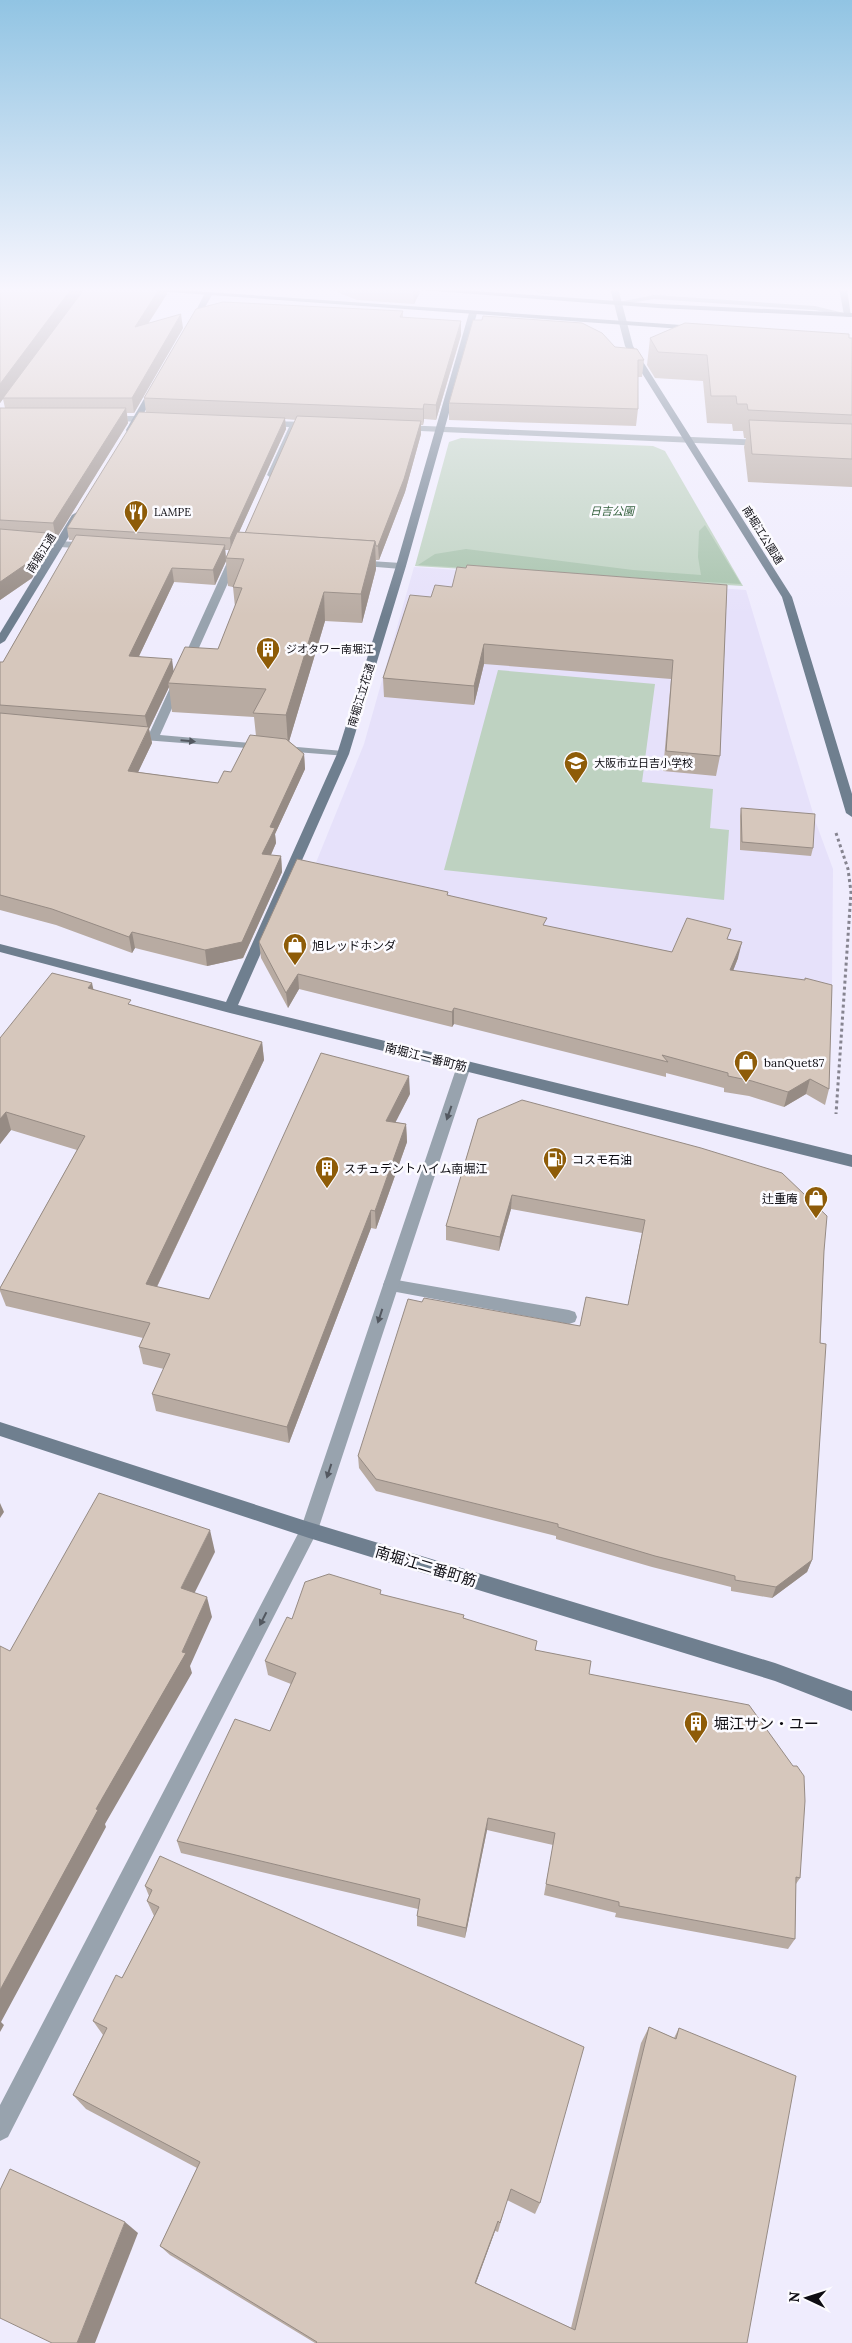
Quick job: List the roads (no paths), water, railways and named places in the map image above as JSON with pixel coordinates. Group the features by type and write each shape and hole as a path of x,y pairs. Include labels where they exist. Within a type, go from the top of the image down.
{"street":[{"path":"122,442 149,397"},
{"name":"南堀江立花通","path":"230,1008 343,754 401,566 447,397"},
{"name":"南堀江公園通","path":"662,397 787,596 852,813"},
{"path":"98,418 162,419"},
{"path":"256,423 323,426"},
{"path":"267,484 294,424"},
{"path":"390,428 775,444"},
{"name":"南堀江通","path":"0,642 81,510"},
{"path":"0,540 96,546"},
{"path":"153,738 235,554"},
{"path":"342,563 401,566"},
{"path":"115,734 343,754"},
{"name":"南堀江一番町筋","path":"0,948 230,1008 852,1162"},
{"path":"0,2129 309,1530 464,1066"},
{"path":"391,1285 569,1317"},
{"name":"南堀江二番町筋","path":"0,1429 309,1530 775,1672 852,1701"}],"place":[{"name":"LAMPE","path":"136,533"},
{"name":"ジオタワー南堀江","path":"268,670"},
{"name":"大阪市立日吉小学校","path":"576,784"},
{"name":"旭レッドホンダ","path":"295,966"},
{"name":"banQuet87","path":"746,1083"},
{"name":"コスモ石油","path":"555,1180"},
{"name":"スチュデントハイム南堀江","path":"327,1189"},
{"name":"辻重庵","path":"816,1219"},
{"name":"堀江サン・ユー","path":"696,1744"}],"park label":[{"name":"日吉公園","path":"612,511"}]}
